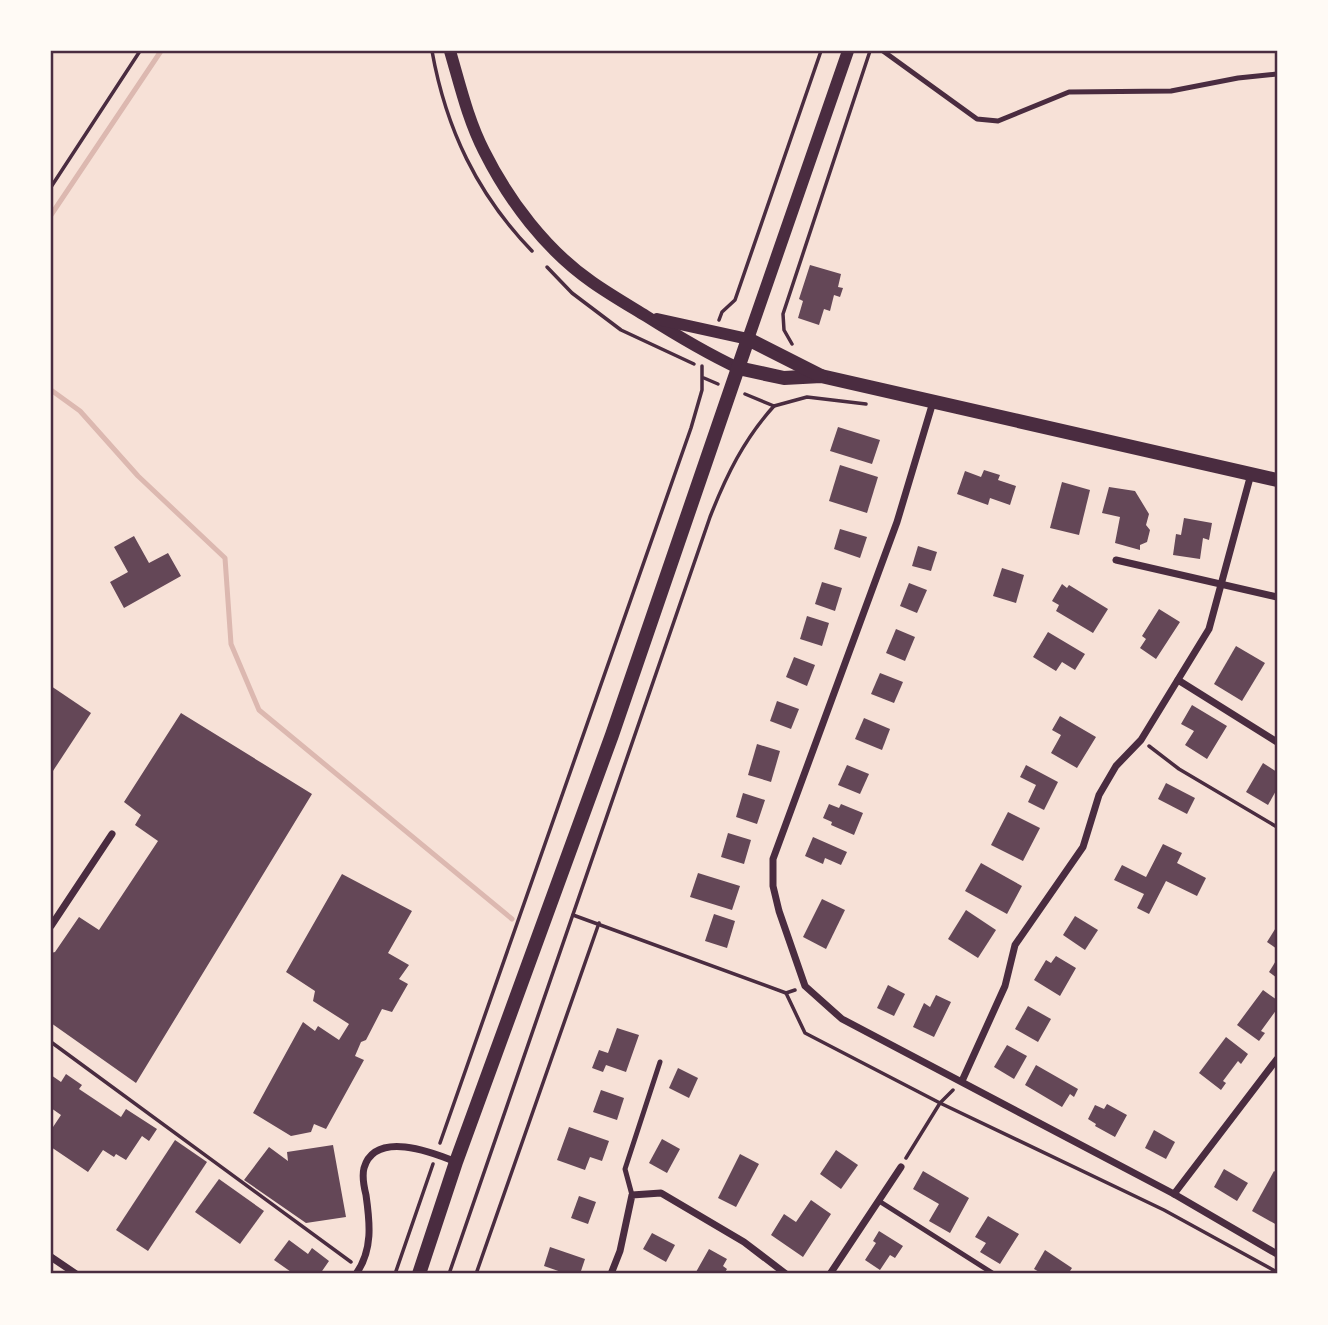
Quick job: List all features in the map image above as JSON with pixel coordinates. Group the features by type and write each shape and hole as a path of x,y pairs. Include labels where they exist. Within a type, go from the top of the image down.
{"main road":[{"path":"419,1274 456,1162 617,721 748,339 821,376"},
{"path":"738,369 784,377 821,376 1277,480"}],"street":[{"path":"450,51 465,103 484,151 511,198 560,255 591,281 691,346 738,369"},
{"path":"648,318 748,339 848,51"},
{"path":"933,401 897,522 773,859 773,886 779,911 805,986 842,1019 1174,1194 1277,1254"},
{"path":"962,1081 1005,986 1015,945 1083,847 1099,795 1116,766 1141,740 1209,629 1251,474"},
{"path":"1116,560 1277,597"},
{"path":"1178,680 1277,742"},
{"path":"51,926 111,834"},
{"path":"1174,1194 1277,1059"},
{"path":"358,1271 370,1240 364,1168 372,1155 388,1146 407,1146 456,1162"},
{"path":"830,1274 901,1167"},
{"path":"611,1274 620,1251 632,1195 661,1193 744,1242 786,1274"},
{"path":"51,1257 76,1274"}],"lane":[{"path":"883,51 977,119 998,121 1069,92 1171,90 1277,74"},
{"path":"632,1195 625,1169 660,1062"},
{"path":"879,1201 994,1274"}],"path":[{"path":"51,187 140,51"},
{"path":"715,330 722,312 735,300 821,51"},
{"path":"790,359 792,344 784,330 783,314 870,51"},
{"path":"395,1274 691,428 704,378 702,368"},
{"path":"449,1274 710,517 726,477 746,442 774,406"},
{"path":"1141,740 1179,769 1277,827"},
{"path":"573,915 786,993 805,986"},
{"path":"476,1274 599,923"},
{"path":"786,993 804,1032 940,1103 1164,1210 1277,1272"},
{"path":"51,1042 358,1271"},
{"path":"914,1145 940,1103"}],"building":[{"path":"810,265 841,274 838,287 843,288 840,297 834,295 830,311 824,309 819,325 798,318 803,301 799,299"},
{"path":"838,427 880,440 872,464 830,451"},
{"path":"840,465 878,477 867,513 829,501"},
{"path":"984,470 1000,475 998,480 1016,486 1010,505 990,498 988,505 957,494 965,471 981,477"},
{"path":"1062,482 1090,490 1079,535 1050,528"},
{"path":"1109,487 1135,491 1149,514 1146,525 1150,530 1147,542 1140,545 1140,550 1115,543 1120,517 1102,513"},
{"path":"1184,518 1212,523 1209,540 1203,538 1200,559 1173,555 1176,534 1181,535"},
{"path":"840,529 867,537 860,558 834,549"},
{"path":"134,536 149,563 168,553 181,576 124,608 110,582 128,572 114,547"},
{"path":"918,546 937,552 931,571 912,566"},
{"path":"1002,568 1024,575 1016,603 993,596"},
{"path":"822,582 842,588 835,611 815,604"},
{"path":"909,583 927,590 917,613 900,606"},
{"path":"1062,584 1067,588 1069,585 1108,609 1093,633 1056,611 1059,605 1052,601"},
{"path":"1159,609 1180,622 1156,659 1140,648 1146,639 1142,636"},
{"path":"807,616 829,623 822,646 800,639"},
{"path":"896,629 915,637 905,661 886,653"},
{"path":"1048,632 1085,654 1075,670 1062,662 1056,671 1033,657"},
{"path":"1236,646 1265,663 1242,701 1214,684"},
{"path":"794,657 815,665 807,686 786,677"},
{"path":"880,673 903,682 894,703 871,694"},
{"path":"51,686 91,713 51,774"},
{"path":"777,701 799,709 791,729 770,721"},
{"path":"1192,705 1227,726 1207,759 1185,745 1194,731 1181,724"},
{"path":"181,713 312,794 136,1083 51,1023 51,953 55,952 79,917 99,930 158,841 135,825 141,815 124,802"},
{"path":"1060,716 1096,737 1077,768 1051,753 1061,735 1052,730"},
{"path":"864,718 890,729 882,750 855,739"},
{"path":"757,744 780,751 771,782 748,775"},
{"path":"1263,763 1277,772 1277,789 1268,805 1246,792"},
{"path":"847,765 869,774 860,794 838,785"},
{"path":"1026,765 1058,782 1044,810 1028,802 1036,785 1020,777"},
{"path":"1166,783 1195,798 1187,814 1158,799"},
{"path":"743,793 765,800 757,824 736,817"},
{"path":"829,804 839,808 841,804 863,813 854,835 831,825 832,822 823,818"},
{"path":"1008,812 1040,828 1023,861 991,845"},
{"path":"728,833 751,840 744,864 721,857"},
{"path":"813,837 847,852 841,865 825,858 823,864 805,856"},
{"path":"1163,844 1182,853 1177,863 1206,878 1197,896 1166,881 1149,914 1137,908 1144,894 1114,880 1122,865 1146,877"},
{"path":"981,863 1022,886 1007,914 965,891"},
{"path":"698,873 740,886 732,910 690,897"},
{"path":"342,874 412,911 388,953 409,965 399,979 408,984 392,1012 382,1009 366,1040 361,1042 355,1056 364,1060 326,1129 314,1124 311,1132 291,1136 253,1113 303,1022 315,1031 318,1026 339,1040 349,1024 313,1001 315,991 286,972"},
{"path":"822,899 845,910 826,949 803,937"},
{"path":"966,910 996,930 978,958 948,939"},
{"path":"714,914 735,921 727,948 705,941"},
{"path":"1075,916 1098,930 1085,950 1063,935"},
{"path":"1277,926 1277,949 1267,942"},
{"path":"1056,956 1076,968 1060,996 1034,980 1046,960 1051,963"},
{"path":"1277,959 1277,978 1269,972"},
{"path":"888,985 905,994 894,1016 877,1008"},
{"path":"1263,990 1277,1000 1277,1009 1261,1031 1265,1033 1259,1041 1237,1025"},
{"path":"936,995 951,1002 934,1037 913,1027 924,1003 930,1007"},
{"path":"1028,1006 1051,1019 1038,1042 1015,1029"},
{"path":"617,1028 639,1035 626,1072 606,1065 603,1072 592,1068 599,1050 608,1053"},
{"path":"1226,1037 1248,1054 1241,1064 1238,1061 1223,1081 1226,1083 1221,1090 1199,1073"},
{"path":"1007,1045 1027,1056 1014,1079 994,1067"},
{"path":"1036,1065 1078,1089 1074,1097 1070,1094 1062,1107 1025,1085"},
{"path":"678,1068 698,1078 689,1098 669,1088"},
{"path":"66,1074 82,1085 79,1089 121,1117 126,1109 157,1129 149,1141 142,1136 126,1160 103,1150 88,1172 51,1147 51,1130 61,1115 51,1108 51,1075 61,1082"},
{"path":"601,1090 624,1098 617,1120 593,1112"},
{"path":"1107,1104 1127,1115 1115,1137 1088,1119 1095,1105 1104,1109"},
{"path":"569,1127 609,1141 602,1161 590,1157 585,1170 557,1160"},
{"path":"1154,1130 1175,1142 1166,1159 1145,1148"},
{"path":"662,1139 680,1149 667,1173 649,1163"},
{"path":"175,1140 207,1162 148,1251 116,1230"},
{"path":"333,1145 346,1217 306,1223 244,1180 269,1147 288,1161 287,1152"},
{"path":"836,1150 858,1165 841,1189 820,1174"},
{"path":"740,1154 759,1164 736,1207 718,1198"},
{"path":"1224,1169 1248,1183 1237,1201 1214,1187"},
{"path":"923,1171 969,1198 950,1233 929,1221 939,1204 913,1189"},
{"path":"1274,1171 1277,1173 1277,1225 1252,1211"},
{"path":"219,1179 264,1211 240,1244 195,1212"},
{"path":"579,1196 596,1202 588,1224 571,1218"},
{"path":"811,1200 831,1214 803,1257 771,1235 784,1214 796,1222"},
{"path":"988,1216 1019,1234 1000,1264 980,1252 986,1243 975,1237"},
{"path":"879,1231 903,1246 895,1258 890,1255 880,1270 865,1260 876,1243 873,1241"},
{"path":"652,1233 675,1245 666,1262 643,1249"},
{"path":"289,1240 308,1254 312,1248 329,1261 320,1274 304,1274 300,1271 294,1274 274,1260"},
{"path":"550,1247 585,1259 580,1274 567,1274 544,1266"},
{"path":"709,1249 727,1259 723,1266 727,1269 724,1274 696,1272"},
{"path":"1045,1250 1072,1268 1068,1274 1043,1274 1034,1269"}],"waterway":[{"path":"51,215 161,51"},
{"path":"51,390 80,411 138,476 225,558 231,644 259,710 512,919"}]}
